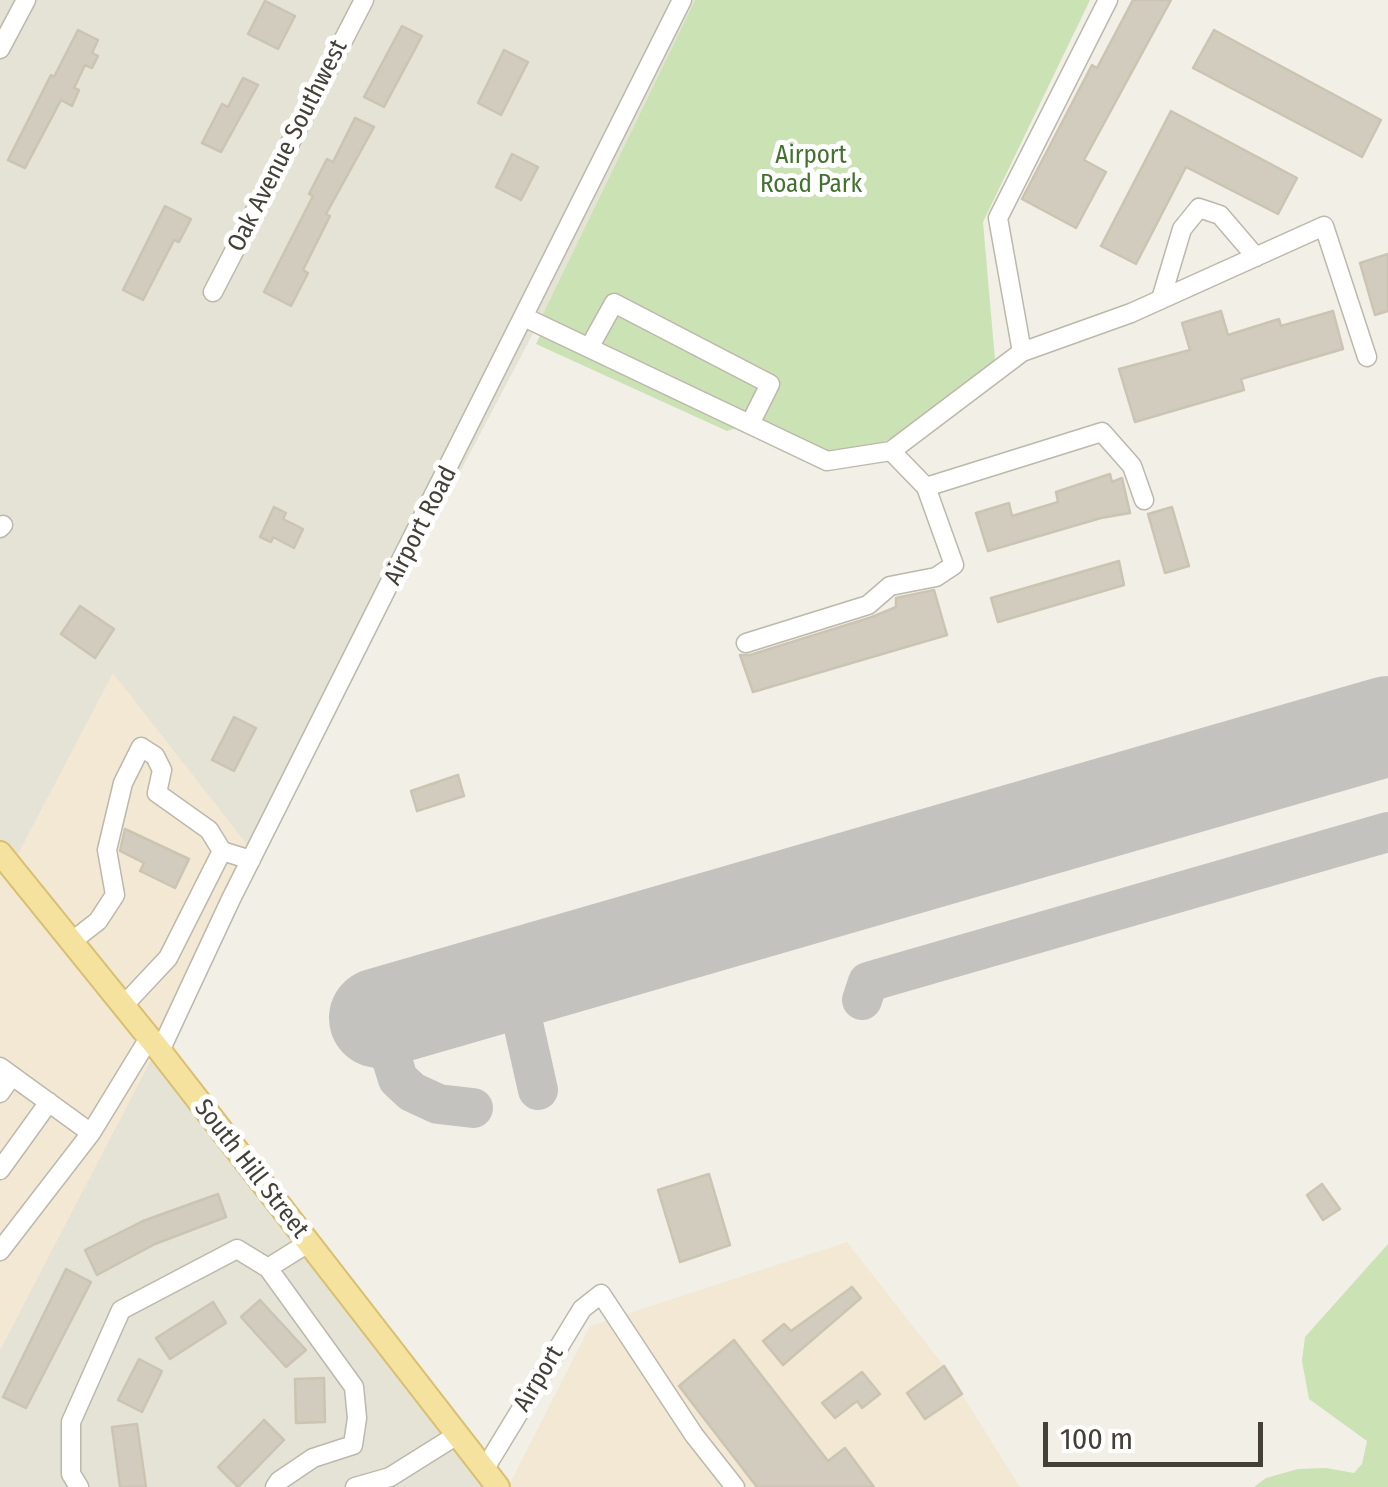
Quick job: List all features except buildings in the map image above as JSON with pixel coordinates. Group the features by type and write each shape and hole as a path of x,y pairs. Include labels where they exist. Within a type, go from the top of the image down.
{"main road":[{"name":"South Hill Street","path":"0,853 491,1479"}],"street":[{"path":"0,48 26,0"},
{"name":"Oak Avenue Southwest","path":"213,292 364,0"},
{"name":"Airport Road","path":"0,1252 154,1045 682,0"},
{"path":"1022,352 998,218 1108,0"},
{"path":"1161,300 1182,230 1199,208 1220,215 1256,257"},
{"path":"524,317 827,461 892,451 1022,352 1161,300 1324,226 1367,357"},
{"path":"588,348 614,303 770,384 750,424"},
{"path":"926,487 1102,432 1132,466 1144,500"},
{"path":"746,643 868,605 890,586 936,577 954,565 926,487 892,451"},
{"path":"71,942 98,921 115,895 107,850 124,783 140,747 155,756 162,770 157,793 209,830 222,852 250,860"},
{"path":"123,1006 168,958 222,852"},
{"path":"0,1093 6,1071 92,1133"},
{"path":"0,1170 49,1102"},
{"path":"268,1268 308,1243"},
{"path":"79,1487 72,1474 72,1422 121,1310 237,1249 268,1268 354,1387 357,1418 352,1445 313,1458 276,1487"},
{"name":"Airport","path":"491,1479 582,1309 601,1294 694,1434 736,1487"},
{"path":"354,1487 390,1477 457,1435"}],"shaded area":[{"path":"0,0 695,0 538,324 257,857 9,870 0,859"},
{"path":"113,673 257,857 0,1350 0,859 10,869"},
{"path":"156,1047 507,1487 0,1487 0,1350"},
{"path":"847,1242 944,1366 1020,1487 508,1487 590,1326"}],"green space":[{"name":"Airport Road Park","path":"695,0 1090,0 983,222 995,360 903,433 846,459 740,427 727,431 536,344 544,327 538,324"},
{"path":"1388,1244 1388,1487 1254,1487 1266,1478 1298,1469 1354,1473 1362,1464 1367,1441 1309,1399 1302,1361 1305,1337"}],"taxiway":[{"path":"862,1000 868,982 1388,832"},
{"path":"513,979 538,1090"},
{"path":"379,1018 398,1079 412,1092 438,1104 473,1108"}],"runway":[{"path":"379,1018 1388,726"}]}
